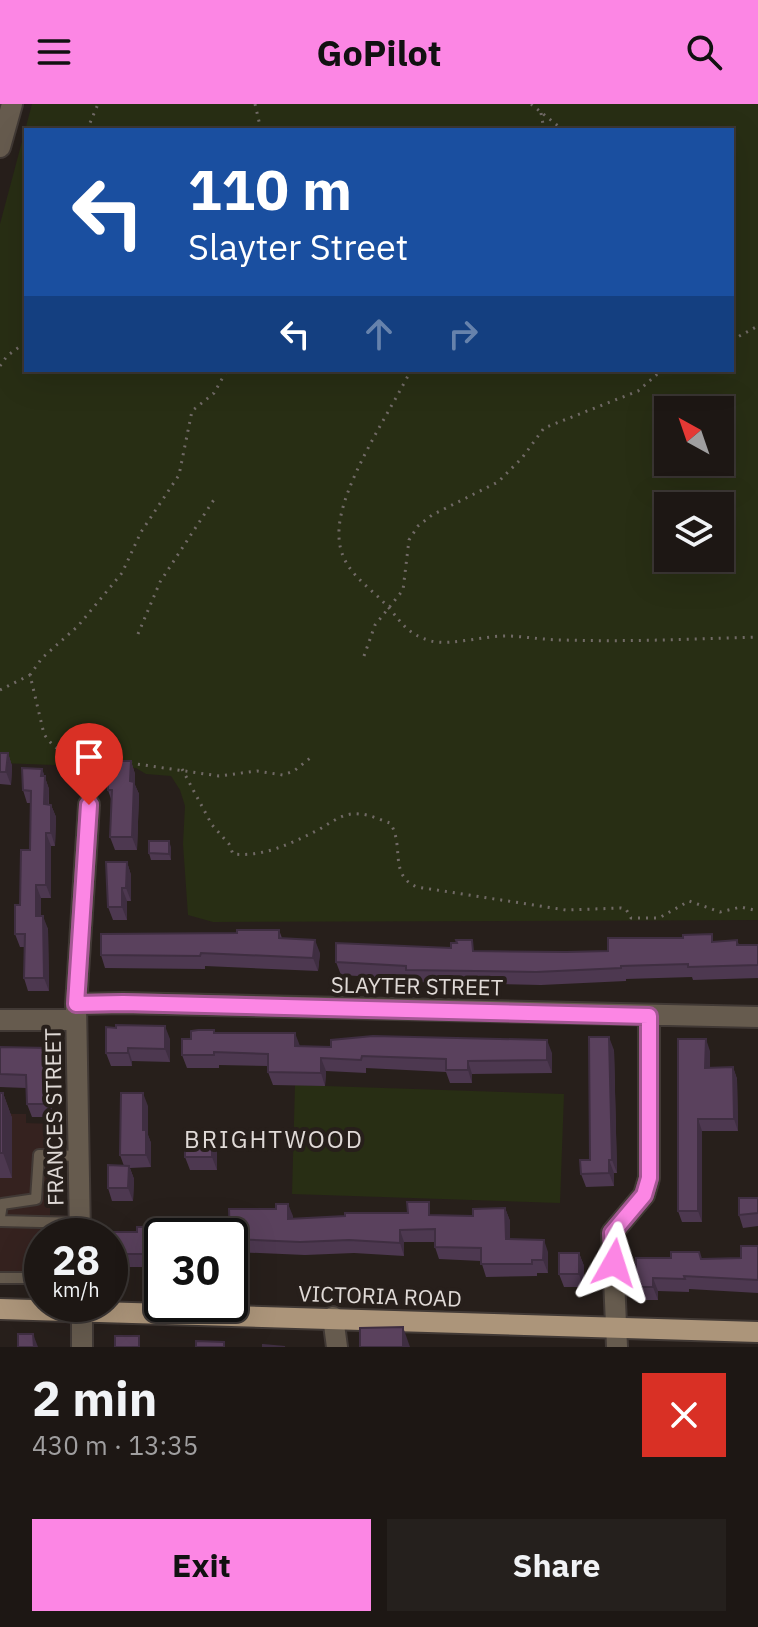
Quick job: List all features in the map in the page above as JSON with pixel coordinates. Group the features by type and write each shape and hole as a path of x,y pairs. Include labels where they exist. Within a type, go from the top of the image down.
{"main road":[{"name":"VICTORIA ROAD","path":"0,1309 24,1309"},
{"name":"VICTORIA ROAD","path":"128,1310 333,1317 617,1338 758,1332"}],"street":[{"path":"0,147 12,104"},
{"name":"FRANCES STREET","path":"80,1218 76,1012 89,805"},
{"name":"SLAYTER STREET","path":"0,1020 76,1012 123,1003 758,1017"},
{"path":"617,1338 612,1233 644,1195 649,1178 649,1016"},
{"path":"333,1317 337,1347"},
{"path":"82,1322 82,1347"}],"lane":[{"path":"24,1222 0,1219 2,1204 36,1199 39,1155 79,1156"},
{"path":"0,1278 24,1278"}],"path":[{"path":"88,128 98,104"},
{"path":"255,104 261,128"},
{"path":"531,104 560,128"},
{"path":"541,113 544,128"},
{"path":"734,339 758,326"},
{"path":"0,366 7,356 24,343"},
{"path":"0,690 30,675 42,658 78,626 122,573 141,532 179,475 192,411 214,393 226,372"},
{"path":"410,372 350,489 339,526 342,554 352,573 389,608 399,623 434,642 507,636 631,641 758,637"},
{"path":"364,656 375,625 403,590 409,540 424,520 498,482 522,458 544,428 629,395 660,372"},
{"path":"138,634 160,582 215,498"},
{"path":"30,675 44,734 63,753 82,759 219,776 257,771 283,775 294,771 314,755"},
{"path":"182,769 212,825 229,844 233,854 265,854 335,819 357,813 390,823 396,835 399,871 408,883 417,887 566,910 621,908 626,909 631,918 659,918 689,901 720,912 741,907 758,911"}],"shaded area":[{"path":"0,1114 26,1114 26,1123 52,1124 50,1215 71,1218 24,1218 24,1283 0,1283"}],"green space":[{"path":"32,104 758,104 758,920 213,922 188,915 183,844 185,806 180,790 171,776 146,774 136,768 0,763 0,224 24,134 24,372 734,372 734,128 26,128"},
{"path":"295,1085 564,1094 560,1203 292,1194"}],"building":[{"path":"0,753 8,753 6,772 0,772"},
{"path":"108,761 131,761 130,781 134,782 132,837 110,837 112,790 108,790"},
{"path":"22,768 42,769 41,776 45,776 44,804 51,805 51,833 46,833 46,885 36,885 36,916 43,916 44,978 24,978 25,934 15,934 15,905 20,905 21,850 30,850 31,791 23,790"},
{"path":"149,841 169,841 169,854 149,853"},
{"path":"106,862 127,862 122,907 108,907"},
{"path":"237,930 279,930 279,938 315,940 313,958 201,953 200,956 101,955 101,934 237,933"},
{"path":"712,934 712,942 737,940 737,945 758,945 758,965 621,966 536,972 406,970 406,966 336,962 336,943 451,948 451,943 457,943 456,940 472,940 473,951 608,951 608,938 683,938 683,935"},
{"path":"116,1025 165,1026 165,1049 128,1048 128,1053 106,1053 106,1027 116,1028"},
{"path":"214,1030 214,1033 295,1033 295,1046 331,1047 331,1040 373,1036 547,1040 547,1060 468,1061 468,1070 446,1070 446,1059 362,1056 361,1060 321,1058 321,1073 268,1072 268,1054 214,1052 214,1055 182,1055 182,1039 191,1039 191,1031"},
{"path":"589,1037 609,1037 612,1160 609,1160 609,1173 581,1174 580,1160 590,1160"},
{"path":"678,1039 706,1039 705,1068 733,1067 734,1119 698,1119 698,1211 678,1211"},
{"path":"0,1047 48,1048 47,1104 27,1104 26,1075 0,1074"},
{"path":"0,1093 3,1093 3,1153 0,1153"},
{"path":"121,1093 143,1093 146,1155 120,1155"},
{"path":"185,1137 212,1137 212,1157 185,1157"},
{"path":"108,1165 129,1166 128,1188 108,1188"},
{"path":"739,1198 758,1198 758,1213 739,1215"},
{"path":"407,1202 429,1202 429,1215 473,1216 473,1209 505,1208 506,1239 544,1240 543,1260 532,1260 532,1264 481,1264 481,1248 435,1247 435,1229 400,1230 400,1243 248,1240 248,1218 229,1218 229,1209 276,1209 276,1204 288,1204 288,1219 345,1216 345,1213 408,1213"},
{"path":"137,1227 144,1227 144,1254 128,1254 128,1232 137,1232"},
{"path":"741,1246 758,1246 758,1280 684,1276 685,1279 653,1278 653,1287 636,1287 636,1258 671,1258 671,1252 699,1252 701,1259 741,1258"},
{"path":"559,1253 579,1253 579,1274 559,1274"},
{"path":"403,1327 403,1347 360,1347 360,1328"},
{"path":"18,1334 33,1334 34,1347 18,1347"},
{"path":"115,1336 139,1336 139,1347 115,1347"},
{"path":"196,1341 224,1342 224,1347 196,1347"}],"district":[{"name":"BRIGHTWOOD","path":"274,1140"}],"route":[{"path":"89,805 76,1004 649,1016 649,1178 644,1195 612,1233 614,1263"}]}
